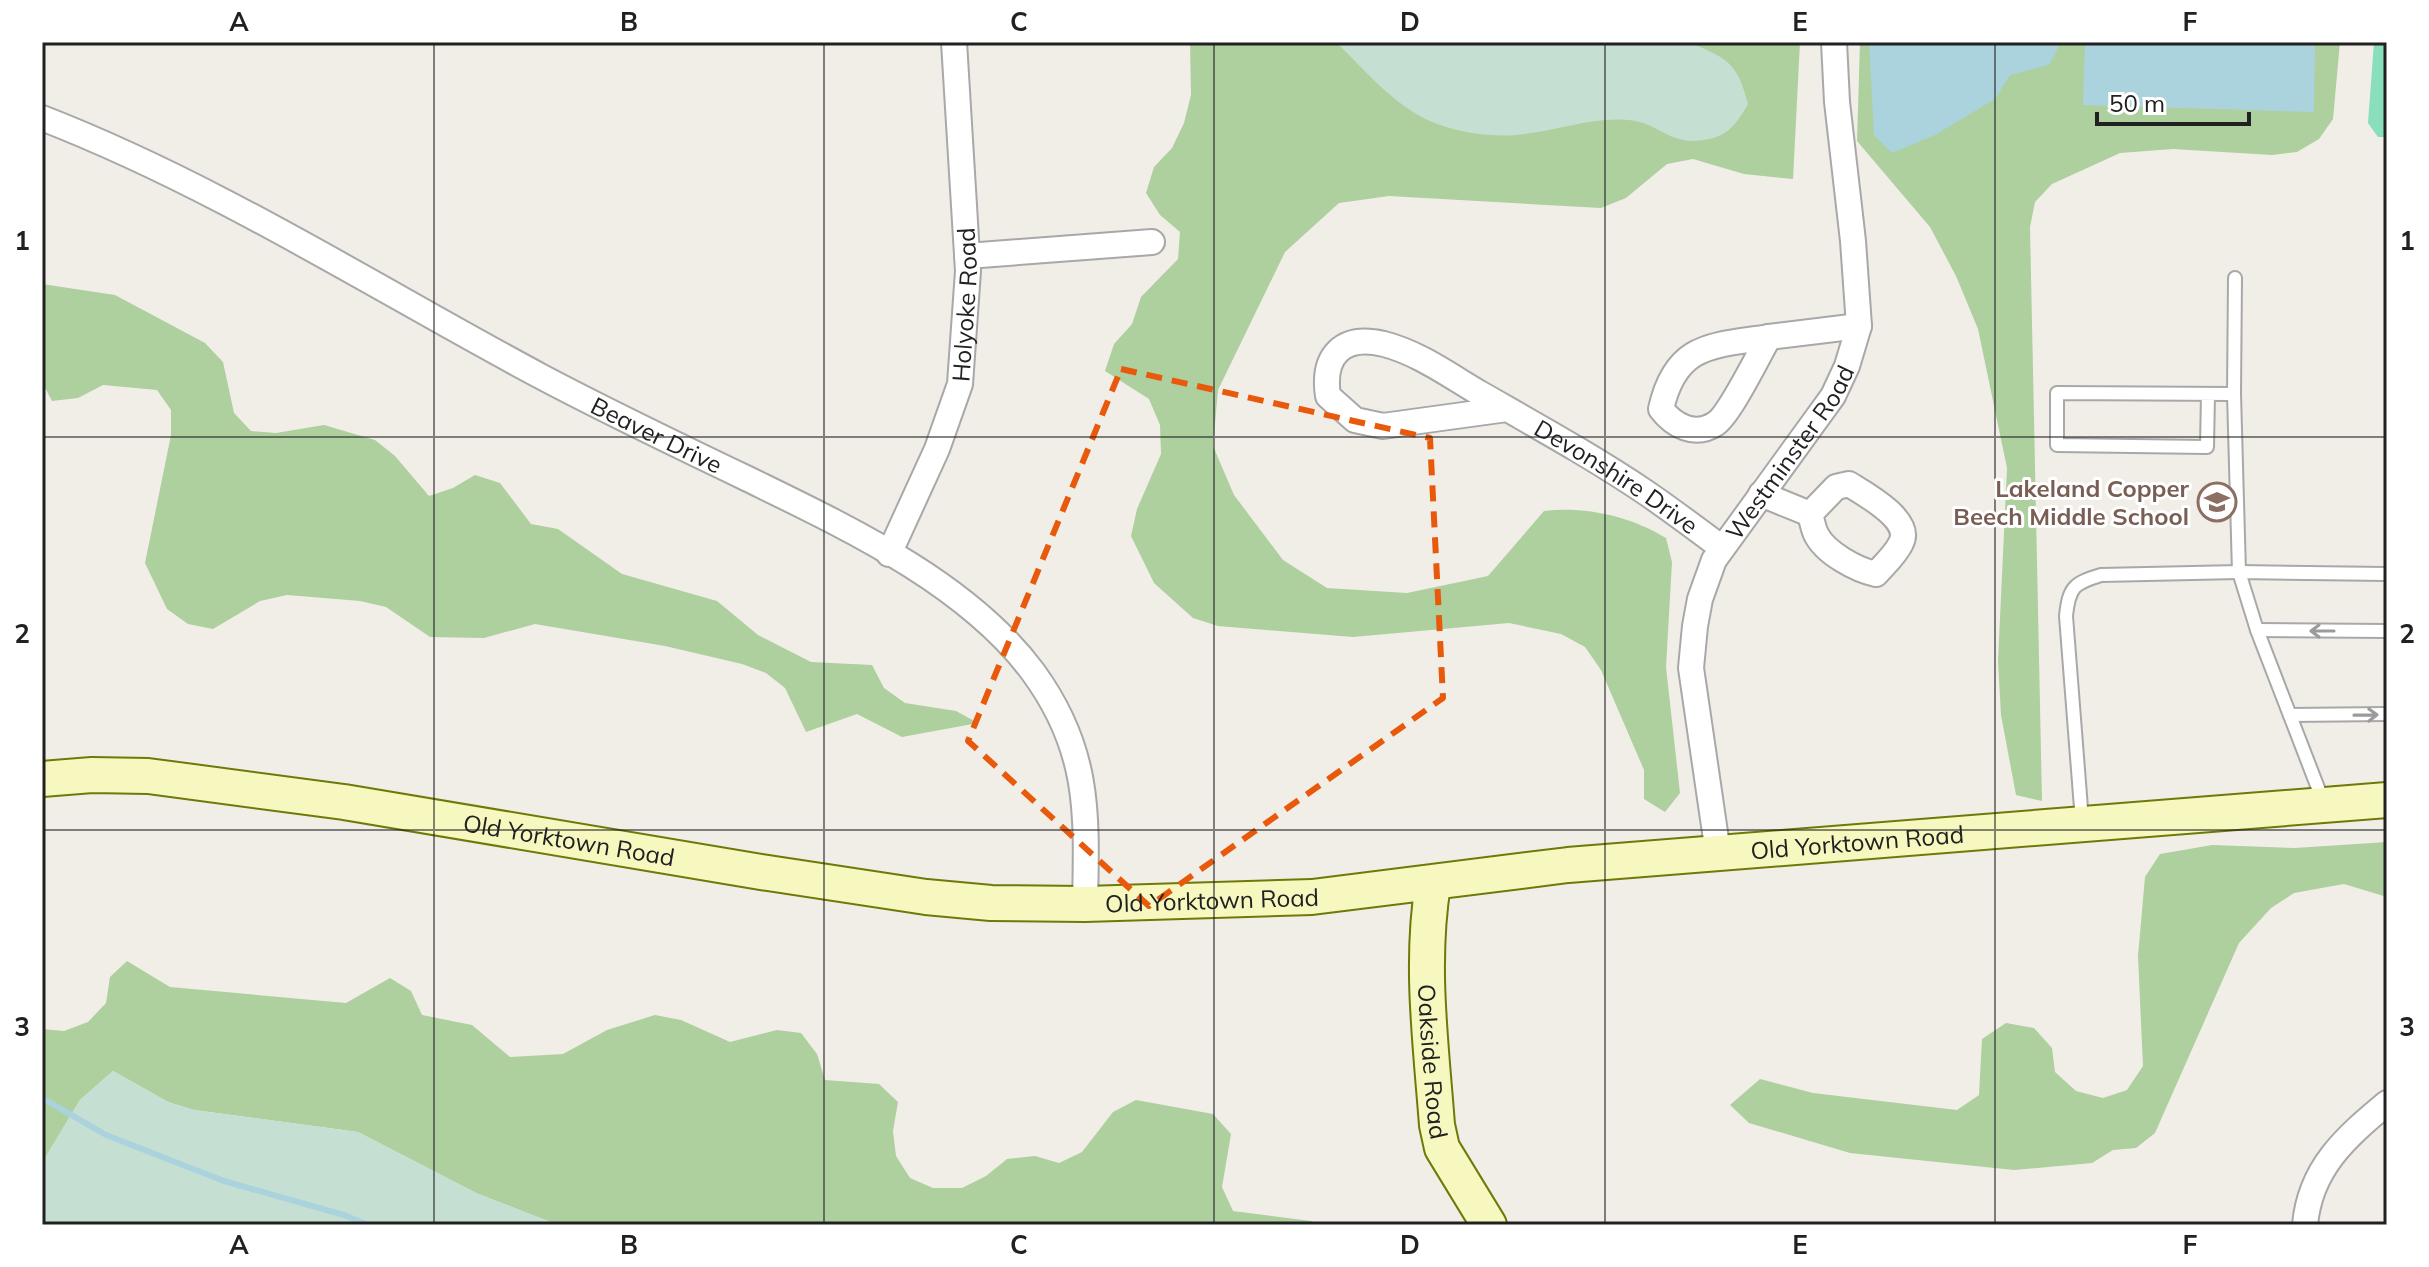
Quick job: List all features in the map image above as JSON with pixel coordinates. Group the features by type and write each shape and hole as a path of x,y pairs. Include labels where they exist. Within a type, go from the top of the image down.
{"main road":[{"name":"Old Yorktown Road","path":"42,779 92,775 148,776 344,802 926,897 991,903 1085,904 1312,897 1570,865 2387,800"},
{"name":"Oakside Road","path":"1433,884 1426,924 1425,958 1437,1125 1442,1148 1489,1225"}],"street":[{"path":"937,42 954,42"},
{"name":"Holyoke Road","path":"889,554 937,449 960,384 967,256 954,42"},
{"name":"Westminster Road","path":"1718,853 1691,668 1700,599 1714,560 1833,396 1847,366 1859,326 1834,42"},
{"name":"Beaver Drive","path":"42,118 112,146 260,222 447,327 594,404 817,513 952,593 999,633 1034,673 1061,719 1079,760 1087,820 1085,904"},
{"path":"967,256 1152,242"},
{"path":"1769,337 1716,424 1699,432 1670,421 1661,409 1678,367 1688,356 1715,345 1769,337 1859,326"},
{"name":"Devonshire Drive","path":"1507,409 1383,426 1355,420 1328,396 1325,381 1329,362 1338,349 1352,344 1381,343 1408,352 1507,409 1647,493 1722,548"},
{"path":"1761,494 1810,514"},
{"path":"2305,1225 2318,1173 2351,1133 2387,1103"}],"lane":[{"path":"2235,278 2234,394 2239,572 2257,630 2324,805"},
{"path":"2208,394 2207,447 2057,445 2057,393 2234,394"},
{"path":"2082,824 2066,616 2069,594 2081,581 2101,575 2239,572 2387,574"},
{"path":"2257,630 2387,631"},
{"path":"2290,715 2387,714"}],"highlighted area":[{"path":"1121,369 1430,438 1443,698 1149,906 968,741"}],"green space":[{"path":"1190,42 1800,42 1793,179 1744,174 1693,159 1667,164 1626,198 1601,208 1389,196 1339,203 1285,252 1218,390 1213,446 1234,495 1283,560 1327,588 1407,593 1488,576 1544,511 1575,510 1607,514 1638,524 1666,538 1672,562 1666,667 1680,793 1665,812 1644,799 1644,770 1601,670 1585,647 1561,634 1509,623 1353,637 1218,626 1193,618 1154,583 1131,536 1137,509 1161,454 1160,425 1149,399 1105,371 1114,344 1132,324 1141,297 1178,259 1180,232 1160,215 1146,193 1154,167 1172,148 1184,123 1191,95"},
{"path":"1336,42 1689,42 1729,63 1735,70 1748,104 1728,131 1695,141 1674,137 1649,125 1628,120 1589,122 1515,135 1471,133 1440,125 1410,110 1384,90"},
{"path":"1860,42 2340,42 2333,119 2319,139 2297,152 2272,155 2173,149 2120,153 2052,184 2035,202 2030,227 2042,801 2016,795 2001,715 1998,661 2007,468 1978,329 1956,276 1930,227 1857,141"},
{"path":"2374,42 2387,42 2387,137 2378,137 2368,123"},
{"path":"42,284 115,295 205,343 223,362 234,413 251,431 276,433 324,425 375,440 395,456 429,496 453,488 475,475 500,483 531,524 558,529 622,574 717,601 758,635 811,662 872,665 884,688 905,703 956,711 978,723 902,737 857,714 806,732 785,688 766,673 742,664 665,646 535,624 484,638 430,637 386,607 360,601 287,595 260,601 213,629 188,624 167,609 145,563 171,435 171,410 157,390 103,385 78,398 52,401 42,382"},
{"path":"2387,842 2387,897 2344,884 2294,893 2271,908 2239,943 2155,1133 2136,1148 2113,1150 2092,1163 2014,1170 1850,1153 1749,1123 1730,1105 1760,1079 1813,1093 1957,1110 1979,1095 1982,1039 2006,1023 2034,1028 2052,1048 2055,1072 2076,1091 2103,1098 2127,1090 2143,1066 2138,956 2145,877 2160,854 2212,845 2295,848"},
{"path":"127,961 170,987 346,1003 390,978 411,991 422,1015 472,1025 510,1057 563,1054 607,1030 655,1015 681,1020 730,1042 777,1030 801,1033 817,1054 825,1080 879,1084 898,1102 893,1131 896,1156 910,1178 933,1188 962,1188 986,1176 1007,1159 1035,1156 1059,1163 1082,1152 1113,1112 1136,1100 1213,1114 1231,1134 1222,1187 1233,1211 1311,1221 1319,1225 558,1225 476,1193 358,1132 194,1110 168,1102 113,1071 80,1100 42,1163 42,1029 64,1031 88,1022 106,1003 110,977"},
{"path":"113,1071 168,1102 194,1110 358,1132 476,1193 558,1225 42,1225 42,1163 80,1100"}],"water":[{"path":"1869,42 2061,42 2049,65 2010,75 1995,99 1935,135 1892,153 1874,135"},
{"path":"2085,42 2315,42 2314,112 2083,105"}],"waterway":[{"path":"42,1098 106,1135 224,1181 344,1215 368,1225"}],"place":[{"name":"Lakeland Copper Beech Middle School","path":"2217,502"}]}
